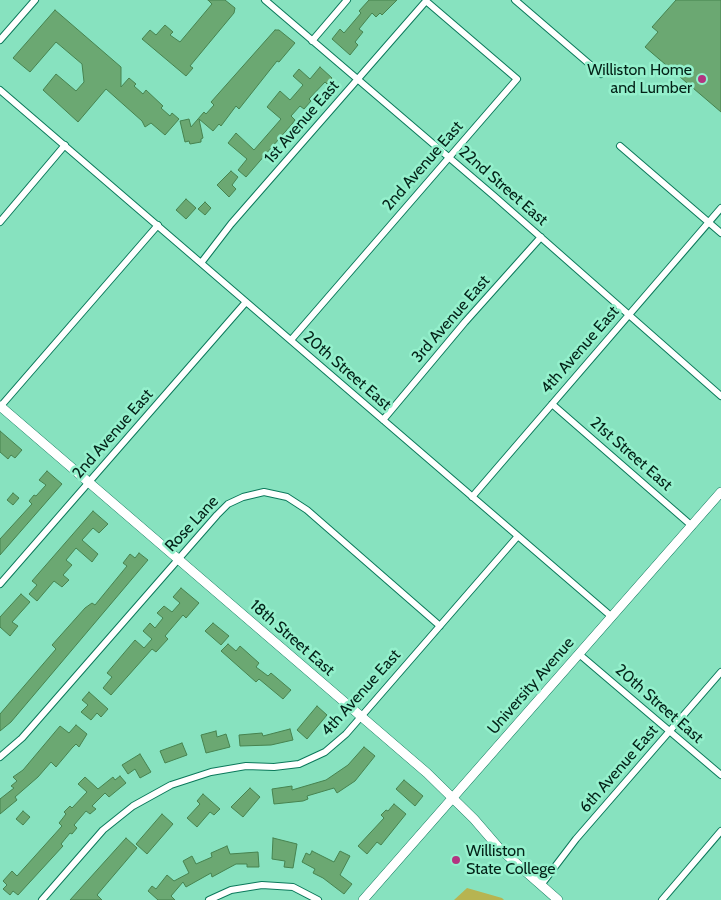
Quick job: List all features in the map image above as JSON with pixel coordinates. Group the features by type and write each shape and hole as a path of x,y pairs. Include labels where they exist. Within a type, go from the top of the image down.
{"street":[{"path":"0,40 35,0"},
{"name":"22nd Street East","path":"266,0 541,237 721,396"},
{"path":"312,41 347,0"},
{"path":"515,0 600,74"},
{"name":"1st Avenue East","path":"201,263 357,79 426,1"},
{"name":"2nd Avenue East","path":"291,340 517,79 426,1"},
{"name":"20th Street East","path":"0,90 612,617"},
{"path":"0,222 65,145"},
{"path":"620,146 721,234"},
{"name":"4th Avenue East","path":"472,496 721,208"},
{"path":"0,407 158,225"},
{"name":"3rd Avenue East","path":"383,420 465,322 541,237"},
{"name":"2nd Avenue East","path":"0,584 246,302"},
{"name":"21st Street East","path":"552,404 692,526"},
{"name":"18th Street East","path":"0,407 360,716 453,799 499,848 558,900"},
{"name":"Rose Lane","path":"0,757 22,738 228,504 243,497 264,492 287,497 307,510 440,626"},
{"name":"University Avenue","path":"363,900 721,492"},
{"name":"4th Avenue East","path":"42,900 103,830 133,806 171,785 211,772 246,766 274,767 299,764 325,752 346,734 518,536"},
{"name":"20th Street East","path":"579,654 721,775"},
{"name":"6th Avenue East","path":"540,885 576,839 721,672"},
{"path":"662,900 721,832"},
{"path":"210,900 231,890 262,885 293,887 318,900"}],"shaded area":[{"path":"467,888 502,898 504,900 454,900"}],"building":[{"path":"208,0 225,0 235,8 234,13 190,66 193,68 186,76 142,39 150,30 156,35 165,25 173,32 170,35 180,42 212,4"},
{"path":"369,0 397,0 382,15 380,13 376,17 372,13 359,29 363,32 355,42 358,45 350,55 332,39 340,29 344,33"},
{"name":"Williston Home and Lumber","path":"676,0 721,0 721,112 645,47 658,32 652,27"},
{"path":"55,10 121,67 121,87 129,78 136,84 134,86 143,94 146,90 163,106 161,108 170,116 172,113 179,119 165,135 151,123 145,127 142,121 106,89 78,122 43,90 56,74 76,91 84,82 82,64 56,42 30,72 13,58"},
{"path":"275,30 279,30 295,43 279,62 277,61 239,109 236,106 221,126 219,124 213,131 199,119 203,138 201,142 190,144 189,141 185,142 180,121 189,119 191,127 204,112 206,114 214,105 211,102"},
{"path":"320,67 332,78 327,84 325,82 309,99 311,101 304,109 300,106 291,116 295,120 246,177 238,170 247,159 228,143 236,133 254,150 281,119 267,107 280,91 290,100 303,85 293,76 299,69 310,79"},
{"path":"231,171 238,177 232,185 236,189 229,197 217,185"},
{"path":"186,199 196,208 186,219 176,210"},
{"path":"205,202 211,208 205,215 198,209"},
{"path":"0,431 22,450 15,458 11,455 8,459 0,452"},
{"path":"47,471 62,484 0,555 0,539 32,504 29,501 34,495 36,496 46,485 39,480"},
{"path":"13,493 19,498 13,505 7,500"},
{"path":"93,511 108,524 99,533 93,528 82,540 98,554 92,562 76,548 66,560 72,565 63,575 69,580 62,587 54,581 37,601 29,594 37,585 32,581"},
{"path":"139,553 148,560 11,722 0,731 0,714 56,649 52,645 85,608 92,603 95,605 127,566 123,563 130,554 135,558"},
{"path":"181,588 199,603 186,618 183,615 165,636 168,639 156,652 152,649 111,695 103,688 112,677 107,673 135,640 144,648 152,639 143,631 150,623 155,628 163,618 157,613 164,606 172,612 180,603 173,597"},
{"path":"21,594 30,602 12,622 18,626 10,636 0,627 0,617"},
{"path":"213,623 229,636 221,645 205,631"},
{"path":"228,644 236,651 240,646 259,663 256,667 268,676 271,673 291,690 283,699 259,679 256,682 221,651"},
{"path":"89,692 108,709 101,717 97,713 91,720 81,712 88,705 82,700"},
{"path":"317,706 327,715 307,739 297,730"},
{"path":"76,725 87,734 79,747 76,744 56,767 51,762 38,777 15,797 17,800 0,814 0,799 14,788 11,786 17,781 13,777 23,770 60,726 69,733"},
{"path":"290,729 293,740 271,745 240,746 239,735 262,733 263,736"},
{"path":"216,731 217,737 226,734 230,747 206,753 201,735"},
{"path":"182,743 187,755 165,763 160,751"},
{"path":"364,747 375,756 355,781 337,793 334,788 307,796 308,799 303,801 274,804 272,789 292,786 292,790 326,780 348,765"},
{"path":"140,754 151,772 140,778 135,769 128,774 122,765"},
{"path":"120,776 126,783 109,797 105,793 92,806 96,809 90,814 86,811 74,825 77,828 61,844 63,846 18,895 13,891 10,895 3,889 7,885 3,881 12,871 17,876 62,826 59,823 66,814 64,812 70,806 72,808 87,792 78,784 85,777 98,789 113,777 115,780"},
{"path":"404,780 423,796 415,806 396,789"},
{"path":"250,788 260,797 243,817 231,807"},
{"path":"203,794 220,809 214,815 210,812 197,827 187,818 200,804 197,801"},
{"path":"394,804 406,814 381,845 377,842 367,854 358,846 384,818 381,815"},
{"path":"23,811 30,817 23,825 16,819"},
{"path":"162,814 173,824 147,854 136,844"},
{"path":"126,838 137,848 97,895 102,900 70,900"},
{"path":"273,838 297,844 293,868 284,867 285,861 272,859"},
{"path":"227,846 230,854 258,852 259,867 247,867 247,864 236,864 212,877 211,873 186,887 183,882 171,896 175,900 158,900 148,891 152,886 156,889 167,875 174,881 189,873 183,861 192,856 196,864 212,857 211,853"},
{"path":"312,851 334,862 340,851 350,856 340,875 352,884 344,894 313,873 315,869 302,862 306,853 310,855"}],"place":[{"name":"Williston Home and Lumber","path":"702,79"},
{"name":"Williston State College","path":"456,860"}]}
